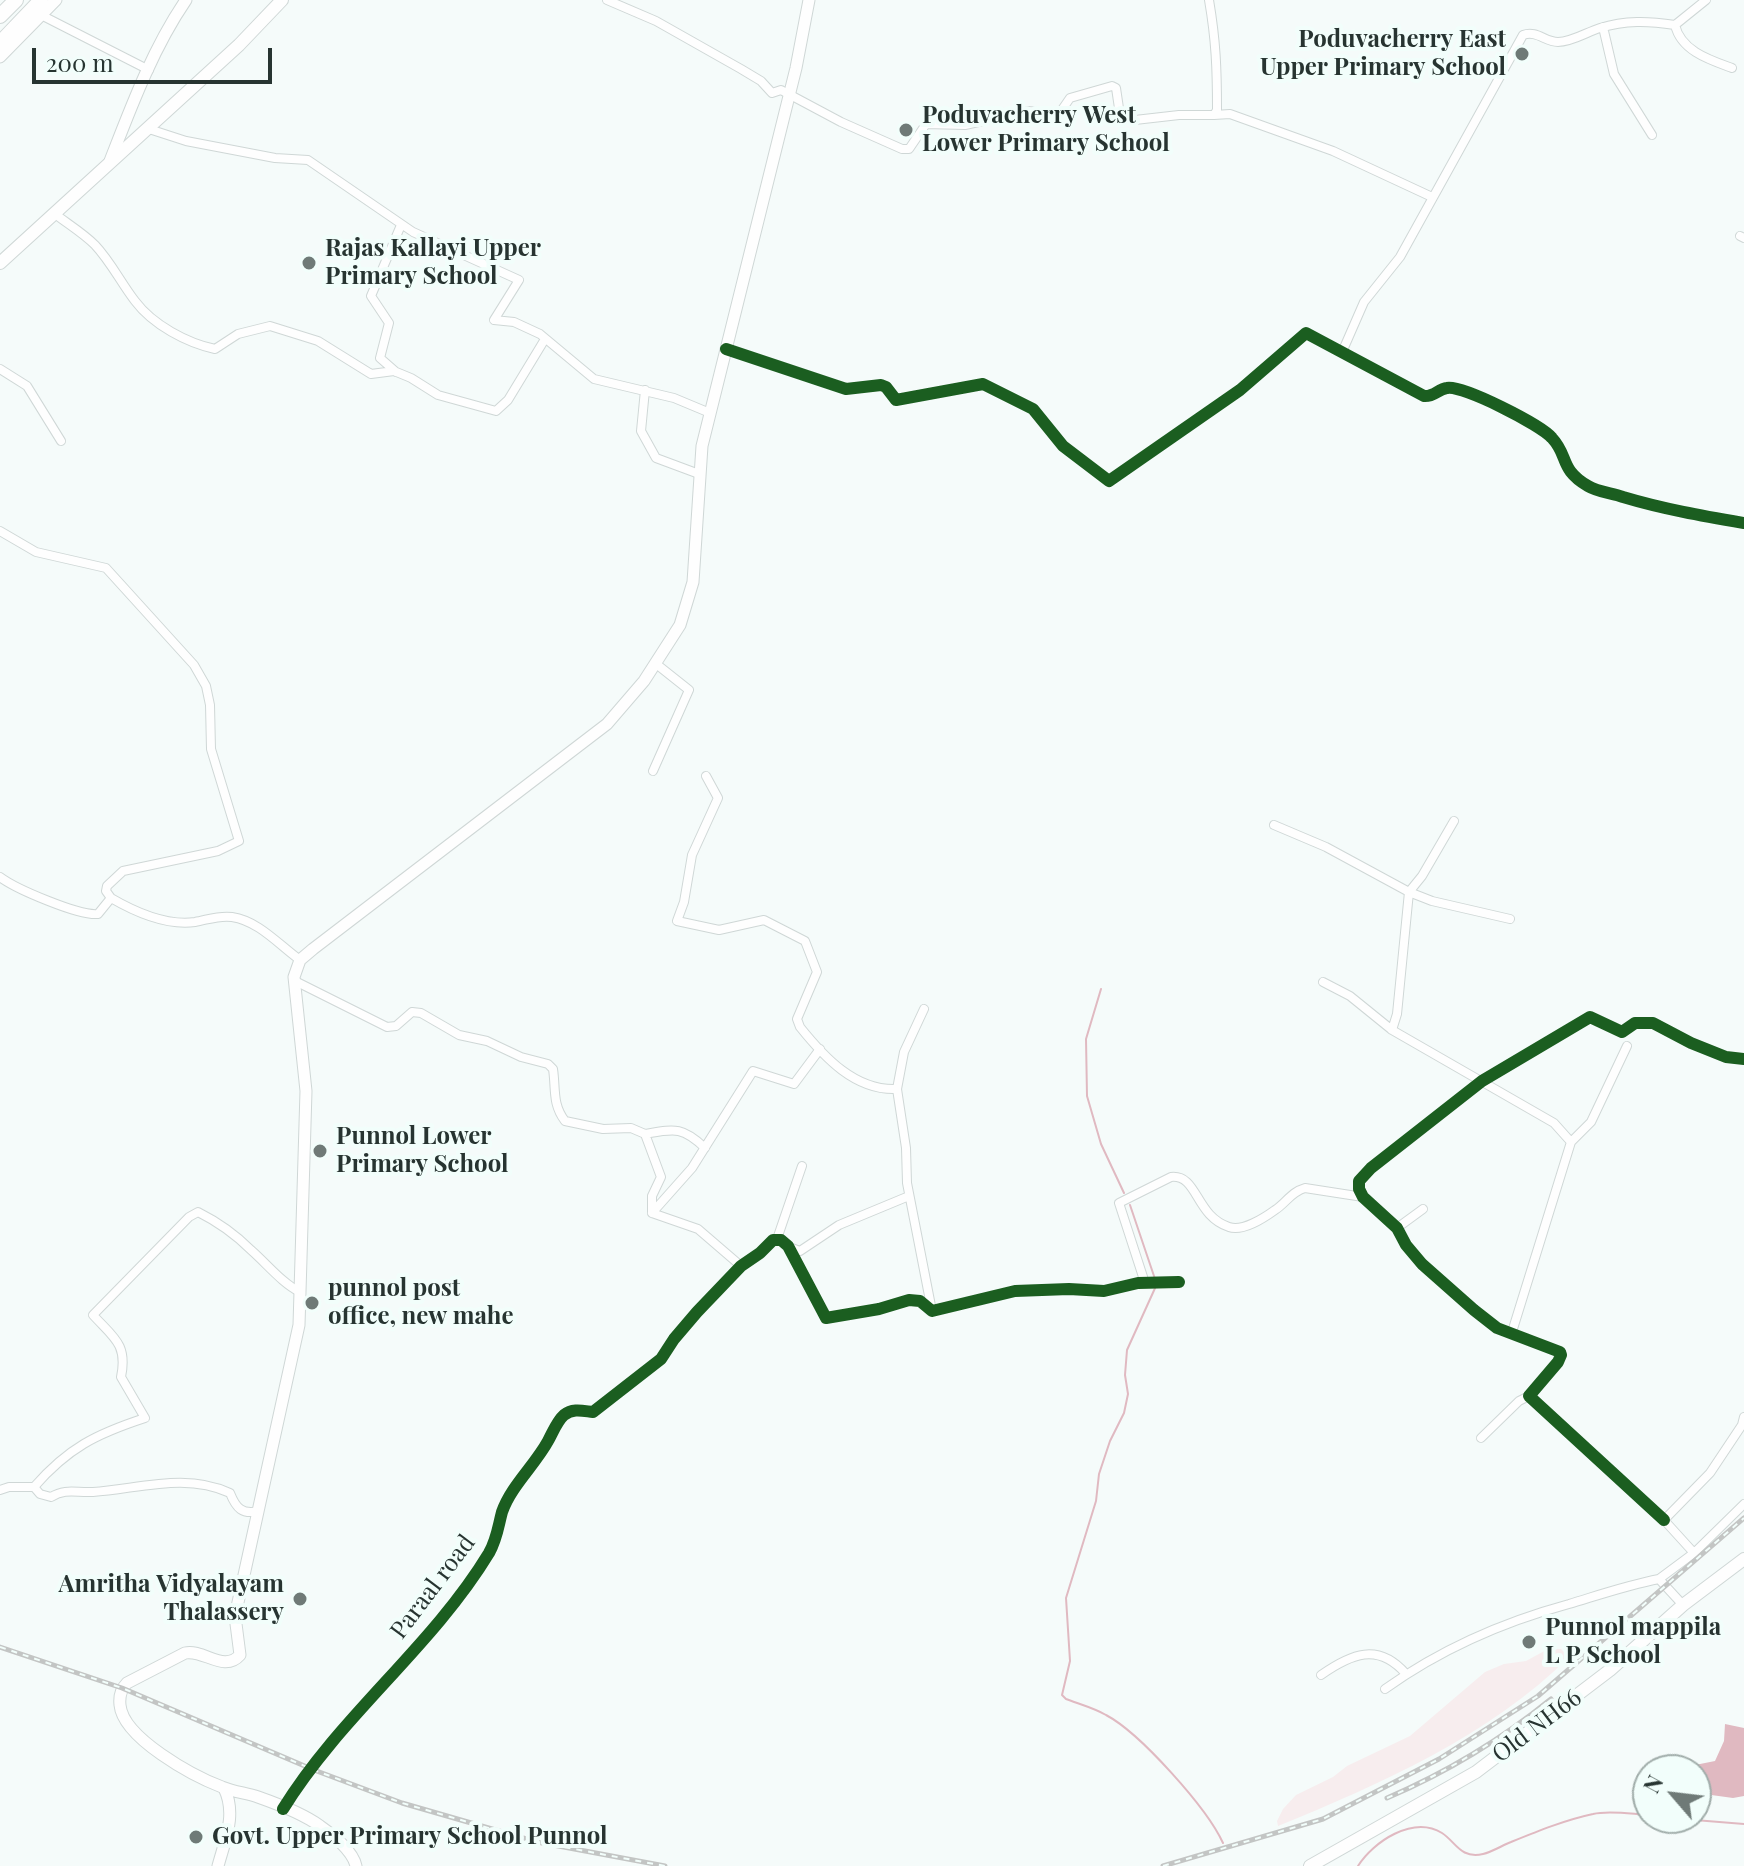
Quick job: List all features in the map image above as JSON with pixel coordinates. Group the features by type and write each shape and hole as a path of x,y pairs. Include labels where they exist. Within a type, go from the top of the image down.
{"highway":[{"path":"0,16 16,0"},
{"path":"0,43 41,0"}],"main road":[{"path":"0,57 56,0"},
{"path":"109,166 149,70 186,0"},
{"path":"0,263 149,129 282,0"},
{"path":"356,1866 350,1854 318,1825 258,1797 224,1788 142,1741 121,1714 119,1702 122,1688 185,1653 193,1651 227,1663 234,1662 240,1655 235,1616 299,1325 306,1091 295,981 300,960 607,724 644,681 680,625 693,582 702,446 789,96 809,0"},
{"name":"Old NH66","path":"1310,1866 1476,1772 1610,1670 1683,1605 1744,1559"},
{"path":"218,1866 230,1824 230,1801 224,1788"}],"street":[{"path":"607,0 656,21 761,81 772,93 781,90 902,149 909,149 926,124 965,125 1028,111 1059,114 1070,98 1112,86 1116,88 1120,115 1135,120 1230,114 1333,151 1432,197"},
{"path":"1209,0 1217,43 1217,110 1214,115"},
{"path":"1343,350 1364,302 1400,257 1523,35 1535,33 1562,42 1603,27 1643,20 1675,25 1706,0"},
{"path":"43,16 149,70"},
{"path":"1675,25 1676,32 1699,56 1732,68"},
{"path":"1603,27 1614,74 1652,135"},
{"path":"149,129 186,141 275,158 308,160 401,225 519,280 494,320 514,322 545,339 594,379 645,390 710,413"},
{"path":"55,214 94,244 137,304 161,324 197,345 215,349 238,334 270,326 318,341 371,374 383,371 397,373 438,395 496,411 508,400 545,339"},
{"path":"397,373 380,358 389,323 371,296 401,225"},
{"path":"726,349 846,389 881,385 896,400 983,384 1033,409 1063,446 1109,481 1240,390 1306,333 1343,350 1424,396 1453,389 1479,396 1538,426 1554,439 1566,468 1592,489 1664,509 1744,523"},
{"path":"0,369 27,386 61,441"},
{"path":"645,390 641,431 656,458 699,474"},
{"path":"0,531 36,552 106,568 194,665 206,686 210,705 211,749 239,841 218,851 123,871 107,886 106,891 111,898 164,920 193,922 232,917 249,922 300,960"},
{"path":"653,771 689,690 655,663"},
{"path":"706,776 718,798 692,855 684,902 677,921 719,930 764,920 805,941 817,972 797,1019 800,1027 836,1066 853,1078 877,1088 897,1089"},
{"path":"1392,1030 1399,1005 1409,892 1422,876 1454,821"},
{"path":"1274,825 1326,847 1409,892 1432,901 1510,919"},
{"path":"0,877 89,915 98,914 111,898"},
{"path":"295,981 387,1027 396,1026 412,1012 421,1013 459,1035 487,1041 534,1062 548,1064 553,1069 553,1095 558,1112 565,1121 603,1129 631,1128 645,1134 677,1129 692,1136 705,1148"},
{"path":"1323,982 1350,996 1392,1030 1554,1123 1571,1142"},
{"path":"924,1009 904,1052 897,1089 909,1196 932,1311"},
{"path":"1481,1438 1519,1401 1529,1396 1561,1355 1555,1349 1497,1328 1444,1284 1422,1264 1397,1228 1363,1197 1359,1181 1365,1173 1482,1081 1590,1017 1622,1032 1635,1023 1653,1023 1703,1048 1726,1057 1744,1059"},
{"path":"1512,1332 1571,1142 1591,1122 1627,1046"},
{"path":"652,1213 692,1168 753,1071 794,1084 820,1049"},
{"path":"645,1134 661,1177 652,1196 652,1213"},
{"path":"802,1166 777,1239 800,1251 839,1225 909,1196"},
{"path":"1152,1283 1119,1203 1171,1177 1187,1179 1205,1212 1231,1228 1241,1228 1275,1211 1295,1191 1305,1188 1363,1197"},
{"path":"1397,1228 1423,1209"},
{"path":"0,1490 34,1487 75,1447 90,1438 145,1418 121,1377 124,1364 115,1337 93,1315 181,1223 198,1212 231,1232 300,1292"},
{"path":"652,1213 698,1229 741,1266"},
{"name":"Paraal road","path":"283,1809 326,1746 376,1695 462,1593 497,1539 502,1512 510,1497 561,1418 574,1411 593,1412 661,1359 697,1312 741,1266 777,1239"},
{"path":"788,1246 826,1318 879,1309 909,1300 920,1301 932,1311"},
{"path":"932,1311 1015,1291 1104,1291 1179,1282"},
{"path":"1529,1396 1664,1520 1694,1553"},
{"path":"1664,1520 1710,1473 1742,1425 1744,1417"},
{"path":"34,1487 40,1494 51,1497 63,1490 88,1492 137,1485 201,1483 230,1493 238,1509 248,1513 259,1511"},
{"path":"1385,1689 1473,1637 1523,1617 1626,1585 1659,1579 1694,1553 1744,1504"},
{"path":"1659,1579 1683,1605"},
{"path":"1321,1675 1353,1655 1372,1654 1391,1660 1406,1674"}],"shaded area":[{"path":"1548,1649 1561,1649 1569,1657 1505,1711 1394,1775 1278,1826 1283,1809 1296,1795 1410,1736 1485,1672 1504,1664 1526,1661"},
{"path":"1725,1724 1744,1728 1744,1796 1712,1795 1712,1762 1724,1741"}],"waterway":[{"path":"1101,989 1086,1039 1087,1096 1101,1144 1124,1193"},
{"path":"1130,1205 1155,1279"},
{"path":"1156,1286 1127,1350 1125,1375 1128,1394 1124,1413 1099,1474 1096,1501 1066,1598 1070,1661 1062,1695 1106,1715 1154,1754 1203,1811 1223,1843"},
{"path":"1358,1866 1373,1848 1407,1829 1431,1828 1442,1833 1464,1852 1475,1855 1490,1852 1572,1819 1599,1813 1632,1814"},
{"path":"1712,1821 1744,1824"}],"railway":[{"path":"1163,1866 1323,1819 1439,1759 1538,1696 1744,1518"},
{"path":"0,1647 122,1688 314,1770 402,1803 537,1842 665,1866"},
{"path":"1387,1798 1472,1754 1551,1699"}],"cycle path":[{"path":"726,349 846,389 881,385 896,400 983,384 1033,409 1063,446 1109,481 1240,390 1306,333 1424,396 1447,388 1456,389 1518,416 1552,438 1568,468 1592,488 1668,509 1744,523"},
{"path":"1664,1520 1529,1396 1558,1362 1560,1352 1497,1328 1474,1310 1422,1264 1397,1228 1363,1197 1359,1181 1371,1168 1482,1081 1590,1017 1622,1032 1635,1023 1653,1023 1726,1057 1744,1059"},
{"path":"283,1809 332,1743 466,1587 492,1548 511,1493 543,1450 562,1417 574,1411 593,1412 661,1359 697,1312 741,1266 773,1240 781,1240 788,1246 826,1318 879,1309 909,1300 920,1301 932,1311 1015,1291 1104,1291 1138,1283 1179,1282"}],"place":[{"name":"Poduvacherry East Upper Primary School","path":"1522,54"},
{"name":"Poduvacherry West Lower Primary School","path":"906,130"},
{"name":"Rajas Kallayi Upper Primary School","path":"309,263"},
{"name":"Punnol Lower Primary School","path":"320,1151"},
{"name":"punnol post office, new mahe","path":"312,1303"},
{"name":"Amritha Vidyalayam Thalassery","path":"300,1599"},
{"name":"Punnol mappila L P School","path":"1529,1642"},
{"name":"Govt. Upper Primary School Punnol","path":"196,1837"}]}
